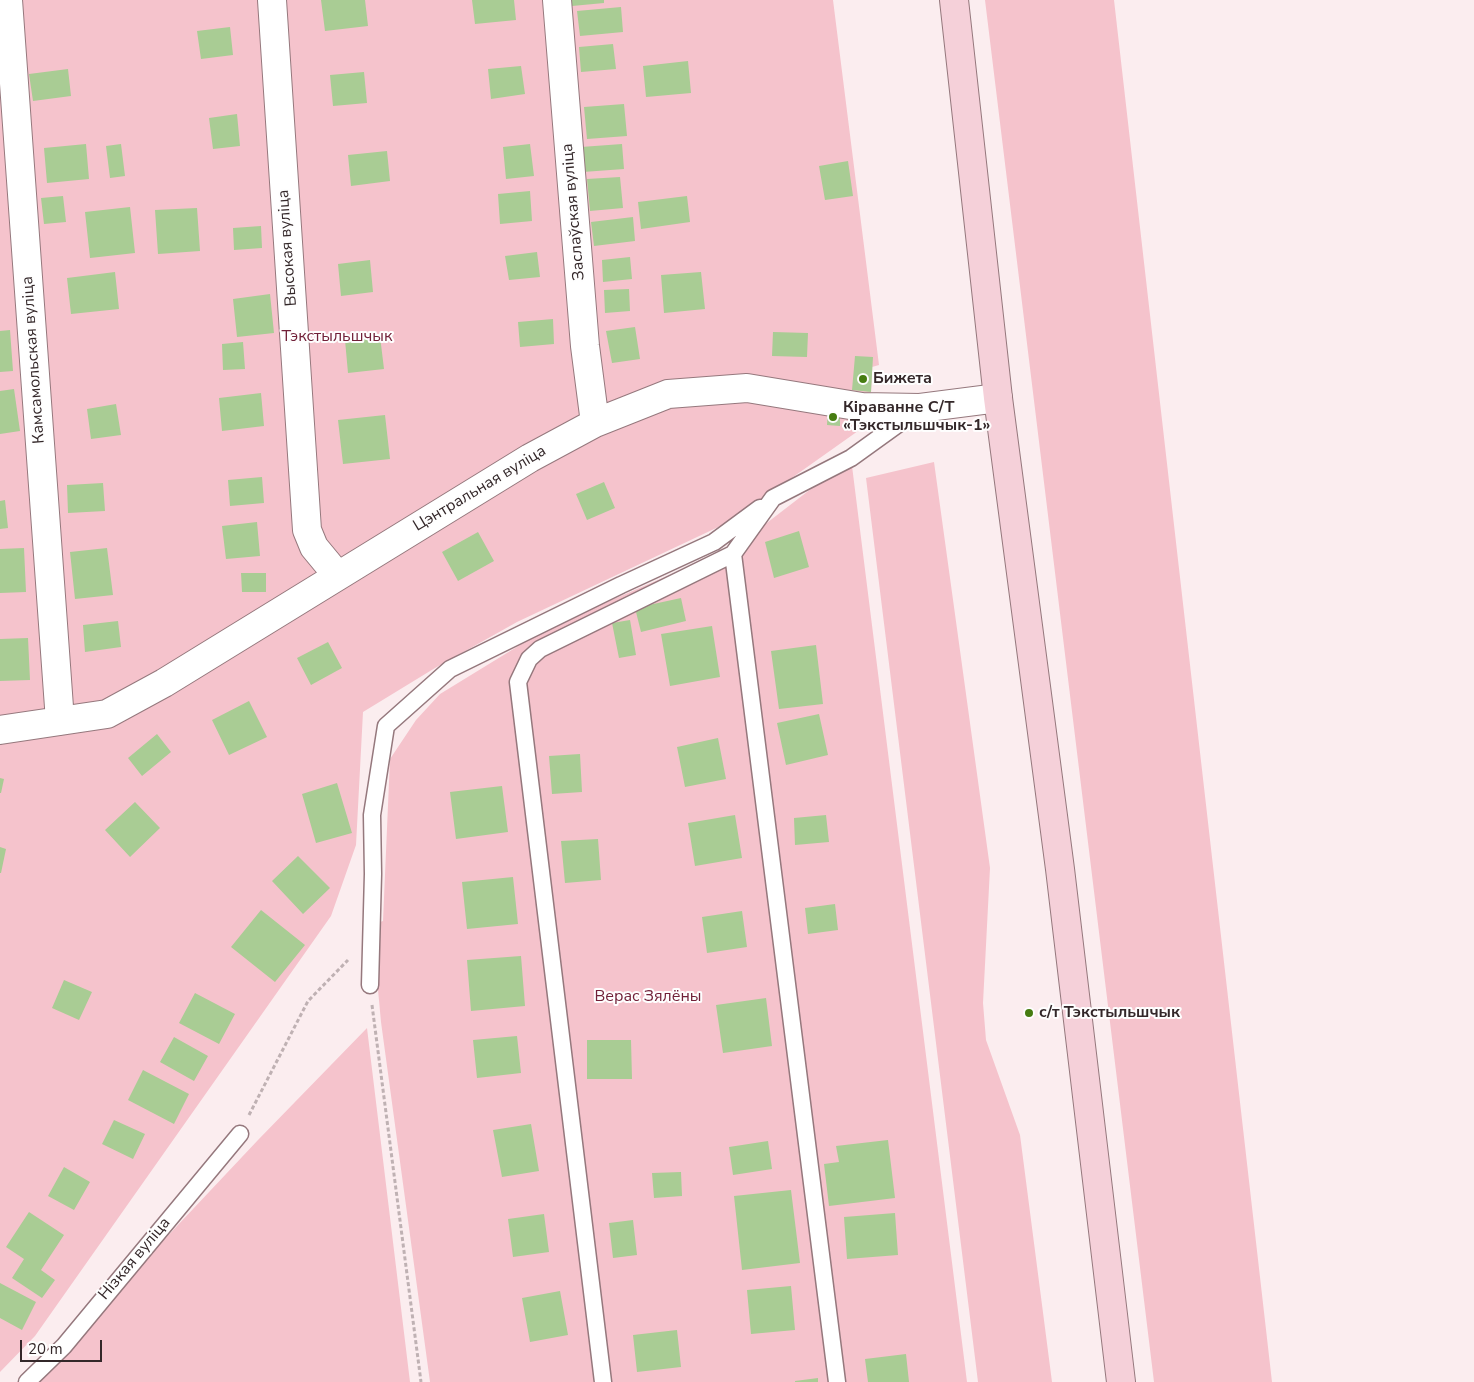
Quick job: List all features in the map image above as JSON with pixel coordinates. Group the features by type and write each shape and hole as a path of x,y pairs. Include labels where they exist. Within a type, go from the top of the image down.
{"main road":[{"path":"954,0 998,398 1060,869 1121,1382"}],"street":[{"name":"Камсамольская вуліца","path":"8,0 60,721"},
{"name":"Высокая вуліца","path":"272,0 307,530 314,547 338,576"},
{"name":"Заслаўская вуліца","path":"558,0 584,336 595,423"},
{"name":"Цэнтральная вуліца","path":"0,730 107,714 164,683 530,458 595,423 668,394 747,388 862,407 920,408 998,398"}],"lane":[{"path":"370,985 373,874 372,814 386,726 450,669 621,584 714,542 773,498 851,458 920,408"},
{"path":"603,1382 518,682 529,659 540,649 732,554 773,498"},
{"path":"732,554 837,1382"},
{"name":"Нізкая вуліца","path":"27,1382 64,1346 240,1134"}],"path":[{"path":"240,1134 308,1001 345,962 371,943"},
{"path":"370,985 421,1382"}],"green space":[{"name":"Тэкстыльшчык","path":"0,0 833,0 879,365 872,367 871,392 862,407 858,431 731,521 517,622 435,668 363,712 356,845 331,916 35,1336 0,1372"},
{"path":"985,0 1114,0 1272,1382 1154,1382"},
{"name":"Верас Зялёны","path":"851,458 967,1382 430,1382 381,1022 372,925 383,921 390,759 416,720 440,694 551,626 737,546"},
{"path":"934,462 990,868 983,1003 986,1040 1020,1135 1052,1382 978,1382 866,478"},
{"path":"367,1028 410,1382 27,1382 64,1346 258,1140"}],"building":[{"path":"321,0 365,0 368,26 325,31"},
{"path":"472,0 514,0 516,20 475,24"},
{"path":"571,0 604,0 604,3 572,6"},
{"path":"621,7 623,32 580,36 577,11"},
{"path":"230,27 233,55 201,59 197,31"},
{"path":"613,44 616,69 581,72 579,47"},
{"path":"688,61 691,93 646,97 643,66"},
{"path":"521,66 525,94 491,99 488,69"},
{"path":"68,69 71,96 33,101 29,74"},
{"path":"364,72 367,103 333,106 330,75"},
{"path":"624,104 627,136 587,139 584,107"},
{"path":"237,114 240,146 213,149 209,118"},
{"path":"86,144 89,179 47,183 44,148"},
{"path":"121,144 125,176 110,178 106,146"},
{"path":"530,144 534,176 506,179 503,147"},
{"path":"622,144 624,169 583,172 581,147"},
{"path":"387,151 390,181 351,186 348,155"},
{"path":"848,161 853,196 825,200 819,166"},
{"path":"620,177 623,208 590,211 587,179"},
{"path":"530,191 532,221 500,224 498,194"},
{"path":"63,196 66,222 44,224 41,198"},
{"path":"687,196 690,222 641,229 638,202"},
{"path":"130,207 135,253 90,258 85,212"},
{"path":"197,208 200,251 158,254 155,210"},
{"path":"633,217 635,241 594,246 591,222"},
{"path":"261,226 262,248 234,250 233,228"},
{"path":"537,252 540,277 509,280 505,256"},
{"path":"630,257 632,279 603,282 602,260"},
{"path":"370,260 373,292 341,296 338,264"},
{"path":"115,272 119,309 71,314 67,278"},
{"path":"701,272 705,309 664,313 661,275"},
{"path":"629,289 630,311 605,313 604,290"},
{"path":"270,294 274,333 237,337 233,299"},
{"path":"553,319 554,344 520,347 518,322"},
{"path":"635,327 640,359 612,363 606,331"},
{"path":"10,330 13,371 0,372 0,331"},
{"path":"773,332 808,333 807,357 772,356"},
{"path":"380,336 384,369 348,373 345,340"},
{"path":"243,342 245,369 223,370 222,344"},
{"name":"Бижета","path":"855,356 873,357 871,392 852,390"},
{"path":"14,389 20,431 0,434 0,391"},
{"path":"261,393 264,426 222,431 219,398"},
{"path":"116,404 121,435 91,439 87,409"},
{"name":"Кіраванне С/Т «Тэкстыльшчык-1»","path":"828,409 840,409 840,426 827,425"},
{"path":"385,415 390,459 343,464 338,420"},
{"path":"262,477 264,503 230,506 228,480"},
{"path":"604,482 615,508 587,520 576,494"},
{"path":"103,483 105,511 68,513 67,485"},
{"path":"5,500 8,528 0,529 0,501"},
{"path":"257,522 260,556 226,559 222,526"},
{"path":"799,531 809,567 774,578 765,542"},
{"path":"478,532 494,561 458,581 442,552"},
{"path":"24,548 26,592 0,593 0,549"},
{"path":"107,548 113,595 75,599 70,552"},
{"path":"241,573 266,573 266,592 242,592"},
{"path":"681,598 686,621 641,632 635,608"},
{"path":"630,620 636,655 619,658 612,623"},
{"path":"118,621 121,647 85,652 83,625"},
{"path":"712,626 720,677 670,686 661,634"},
{"path":"28,638 30,680 0,681 0,639"},
{"path":"328,642 342,668 311,685 297,658"},
{"path":"816,645 823,704 779,709 771,651"},
{"path":"249,701 267,737 229,755 212,720"},
{"path":"819,714 828,755 786,765 777,723"},
{"path":"157,734 171,752 142,776 128,758"},
{"path":"718,738 726,779 685,787 677,747"},
{"path":"580,754 582,792 552,794 549,756"},
{"path":"0,778 4,779 1,793 0,793"},
{"path":"337,783 352,833 316,843 302,794"},
{"path":"502,786 508,832 456,839 450,792"},
{"path":"135,802 160,828 130,857 105,830"},
{"path":"735,815 742,858 695,866 688,823"},
{"path":"826,815 829,842 795,845 794,818"},
{"path":"598,839 601,880 565,883 561,841"},
{"path":"0,847 6,849 1,873 0,873"},
{"path":"298,856 330,888 303,914 272,881"},
{"path":"513,877 518,924 467,929 462,882"},
{"path":"835,904 838,930 808,934 805,908"},
{"path":"261,910 305,945 275,982 231,947"},
{"path":"742,911 747,947 707,953 702,917"},
{"path":"521,956 525,1006 471,1011 467,960"},
{"path":"64,980 92,992 79,1020 52,1008"},
{"path":"195,993 235,1014 219,1044 179,1023"},
{"path":"766,998 772,1046 723,1053 716,1005"},
{"path":"517,1036 521,1073 477,1078 473,1040"},
{"path":"174,1037 208,1056 194,1081 160,1062"},
{"path":"587,1040 631,1040 632,1079 587,1079"},
{"path":"143,1070 189,1094 174,1124 128,1100"},
{"path":"114,1120 145,1134 133,1159 102,1144"},
{"path":"531,1124 539,1171 502,1177 493,1130"},
{"path":"888,1140 895,1198 829,1206 824,1164 839,1162 836,1146"},
{"path":"768,1141 772,1169 733,1175 729,1147"},
{"path":"64,1167 90,1182 74,1210 48,1196"},
{"path":"681,1172 682,1196 654,1198 652,1173"},
{"path":"791,1190 800,1263 742,1270 734,1196"},
{"path":"29,1212 64,1235 41,1270 55,1280 42,1298 12,1278 24,1259 6,1247"},
{"path":"895,1213 898,1255 847,1259 844,1217"},
{"path":"544,1214 549,1252 513,1257 508,1219"},
{"path":"633,1220 637,1255 613,1258 609,1223"},
{"path":"0,1283 36,1302 22,1330 0,1318"},
{"path":"791,1286 795,1330 751,1334 747,1290"},
{"path":"560,1291 568,1335 530,1342 522,1298"},
{"path":"677,1330 681,1367 637,1372 633,1335"},
{"path":"906,1354 909,1382 868,1382 865,1359"},
{"path":"818,1378 818,1382 795,1382 795,1381"}],"place":[{"name":"Бижета","path":"863,379"},
{"name":"Кіраванне С/Т «Тэкстыльшчык-1»","path":"833,417"},
{"name":"с/т Тэкстыльшчык","path":"1029,1013"}]}
